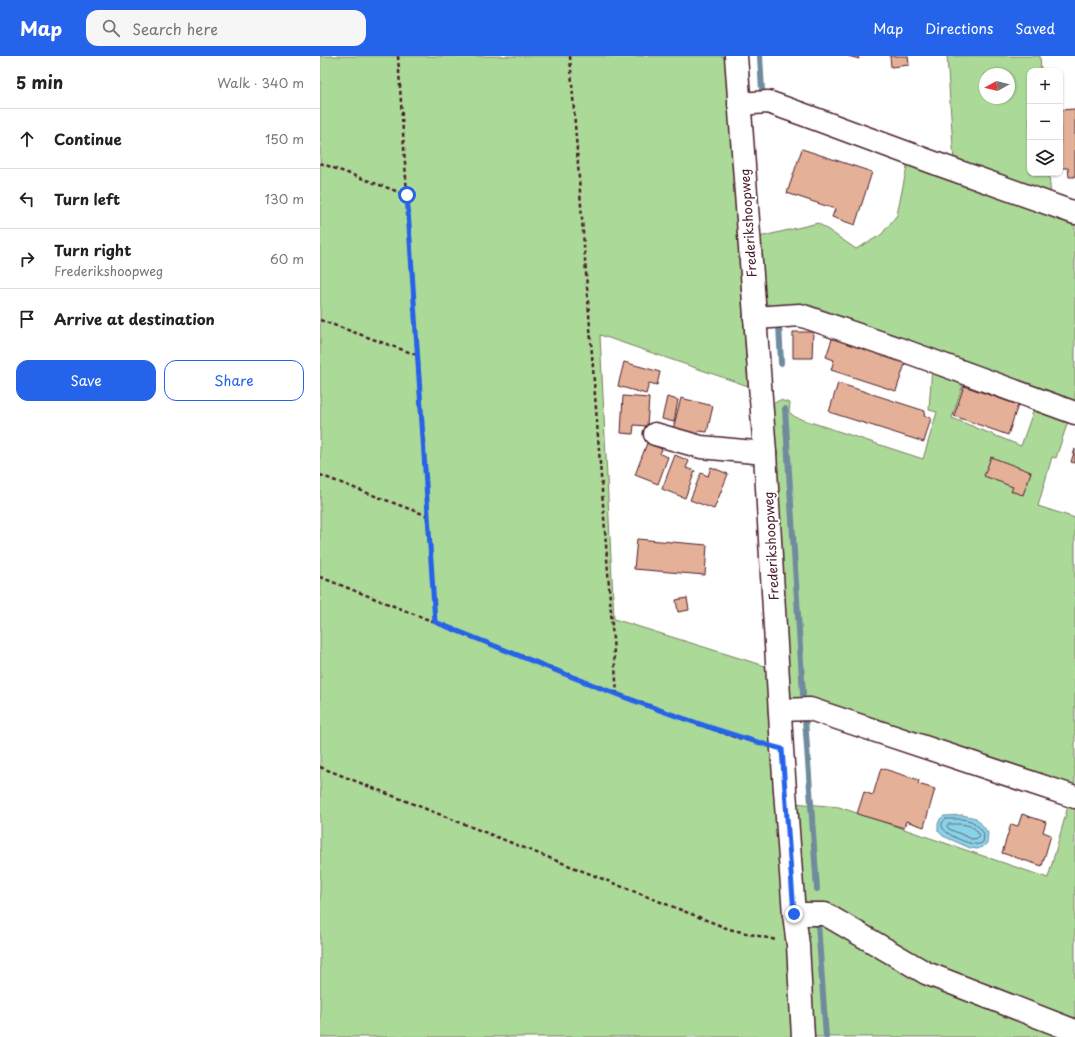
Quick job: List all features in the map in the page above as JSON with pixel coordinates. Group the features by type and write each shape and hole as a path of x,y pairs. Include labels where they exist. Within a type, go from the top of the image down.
{"street":[{"name":"Frederikshoopweg","path":"736,56 765,452 782,749 794,914 798,945 803,1037"},
{"path":"739,104 768,102 1075,213"},
{"path":"754,318 800,315 908,352 1075,413"},
{"path":"655,434 701,447 765,452"},
{"path":"780,710 810,709 1075,797"},
{"path":"794,914 825,914 926,973 1075,1031"}],"path":[{"path":"398,56 435,622"},
{"path":"570,56 617,694"},
{"path":"320,163 407,195"},
{"path":"320,320 417,355"},
{"path":"320,475 428,516"},
{"path":"320,577 617,694 736,736 782,749"},
{"path":"320,767 729,929 798,945"}],"green space":[{"path":"320,56 725,56 748,386 600,335 614,619 768,667 793,1037 320,1037"},
{"path":"947,56 1040,56 1041,68 1027,68 1027,176 1049,176 1051,198 954,162"},
{"path":"909,157 1075,217 1075,407 950,361 941,352 810,305 770,306 764,301 755,238 818,223 856,249 881,235 897,215"},
{"path":"932,366 965,378 952,418 1021,446 1035,406 1069,418 1056,458 1052,457 1038,506 1075,518 1075,791 788,699 767,407 780,400 790,403 789,412 795,417 923,459 937,412 929,410"},
{"path":"1070,799 1075,801 1075,1027 802,908 794,803 839,807 1048,878"},
{"path":"815,918 1075,1037 809,1037 803,925"}],"water":[{"path":"962,815 976,818 988,833 987,843 983,847 977,849 970,848 943,836 938,831 940,819 944,816"}],"building":[{"path":"848,56 858,56 859,59"},
{"path":"890,56 908,56 909,65 891,67"},
{"path":"1075,109 1075,177 1069,177 1068,168 1063,168 1063,110"},
{"path":"802,149 872,172 855,225 832,217 835,209 787,193"},
{"path":"793,332 813,332 812,358 793,358"},
{"path":"834,333 907,358 896,391 831,370 834,360 826,357"},
{"path":"624,362 660,372 657,385 649,383 646,394 618,386"},
{"path":"838,383 925,411 924,416 931,418 924,442 829,412"},
{"path":"964,386 1018,405 1008,435 954,416"},
{"path":"623,396 649,398 647,426 634,425 633,434 621,433"},
{"path":"667,397 678,400 674,422 662,419"},
{"path":"681,398 713,406 707,432 699,431 698,435 673,429"},
{"path":"647,443 662,449 660,454 668,457 658,484 635,475"},
{"path":"1075,449 1075,463 1071,462"},
{"path":"675,455 689,461 686,468 695,471 685,498 662,489"},
{"path":"991,457 1031,472 1023,495 1011,491 1013,487 984,476"},
{"path":"711,467 728,474 714,509 690,500 701,473 708,476"},
{"path":"637,539 707,545 705,575 634,569"},
{"path":"687,598 689,610 678,612 676,600"},
{"path":"881,768 919,780 918,784 935,789 924,827 906,821 904,828 857,814 864,792 873,795"},
{"path":"1022,814 1046,822 1043,832 1051,835 1042,866 1002,853 1011,824 1018,826"}],"waterway":[{"path":"760,56 762,91"},
{"path":"779,324 781,363"},
{"path":"785,409 803,694"},
{"path":"805,719 817,889"},
{"path":"818,924 826,1037"}],"route":[{"path":"407,195 435,622 617,694 736,736 782,749 794,914"}]}
